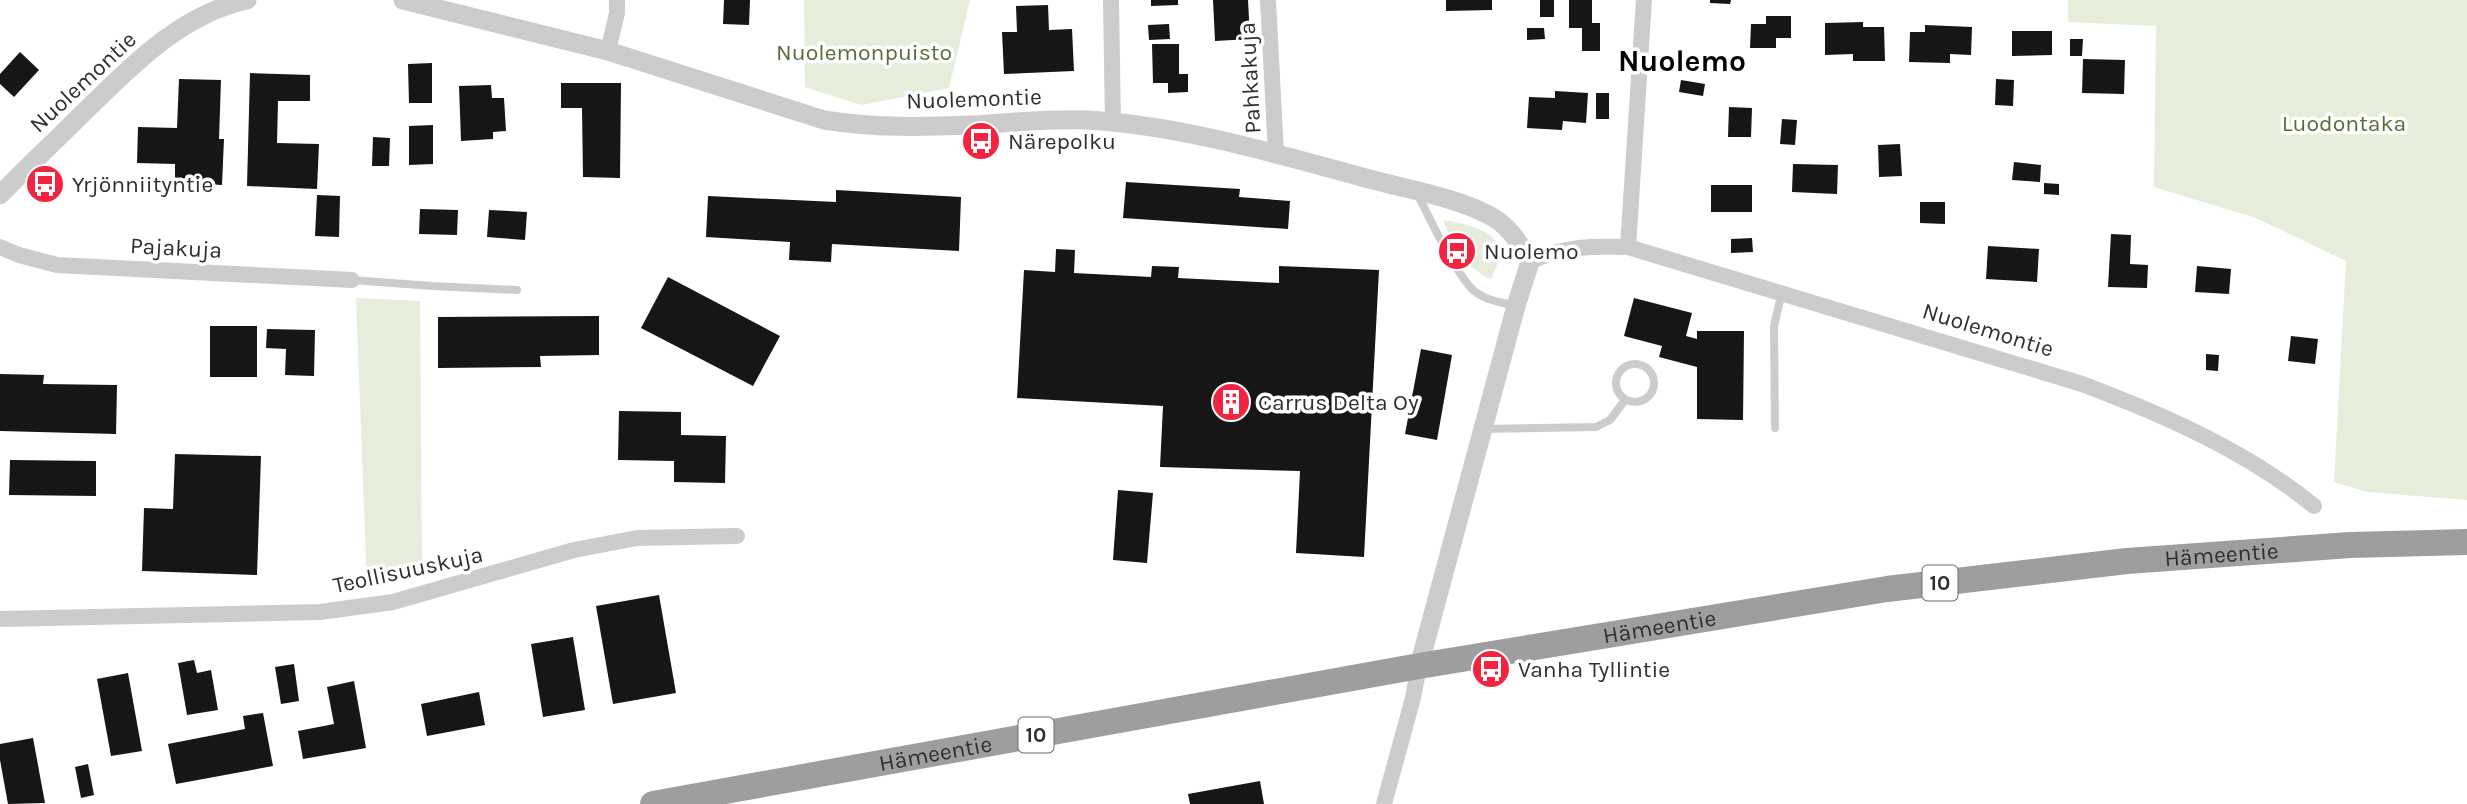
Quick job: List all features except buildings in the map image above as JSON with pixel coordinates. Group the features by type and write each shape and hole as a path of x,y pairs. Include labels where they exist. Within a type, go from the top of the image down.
{"highway":[{"name":"Hämeentie","path":"653,804 1419,666 1887,589 2127,561 2350,545 2467,542"}],"street":[{"name":"Nuolemontie","path":"1,191 136,62 208,7 247,0"},
{"name":"Nuolemontie","path":"403,0 608,51 824,120 858,125 908,127 1087,120 1196,135 1416,191 1493,217 1509,231 1530,262"},
{"path":"608,51 617,13 617,0"},
{"path":"1111,0 1113,123"},
{"name":"Pahkakuja","path":"1268,0 1276,155"},
{"path":"1383,804 1530,262 1565,248 1628,247 1644,0"},
{"name":"Pajakuja","path":"0,247 57,264 352,280"},
{"name":"Nuolemontie","path":"1628,247 2082,384 2154,411 2254,464 2287,484 2314,506"},
{"name":"Teollisuuskuja","path":"0,619 320,612 393,602 574,551 637,538 737,536"}],"lane":[{"path":"1416,191 1458,268 1472,288 1481,295 1516,306"},
{"path":"352,280 517,290"},
{"path":"1775,428 1774,326 1783,292"},
{"path":"1630,363 1648,368 1654,379 1652,392 1637,402 1625,400 1617,390 1616,377 1624,366 1630,363"},
{"path":"1483,429 1596,428 1610,420 1625,400"}],"green space":[{"name":"Nuolemonpuisto","path":"804,0 970,0 949,88 861,105 805,87"},
{"name":"Luodontaka","path":"2068,0 2467,0 2467,500 2367,492 2334,482 2346,261 2256,218 2154,187 2156,26 2068,22"},
{"path":"1443,220 1478,228 1498,244 1498,262 1491,279 1468,262 1456,246"},
{"path":"356,298 420,301 422,572 367,587"}],"place":[{"name":"Närepolku","path":"981,141"},
{"name":"Yrjönniityntie","path":"45,184"},
{"name":"Nuolemo","path":"1457,251"},
{"name":"Carrus Delta Oy","path":"1231,402"},
{"name":"Vanha Tyllintie","path":"1491,669"}],"district":[{"name":"Nuolemo","path":"1682,61"}]}
